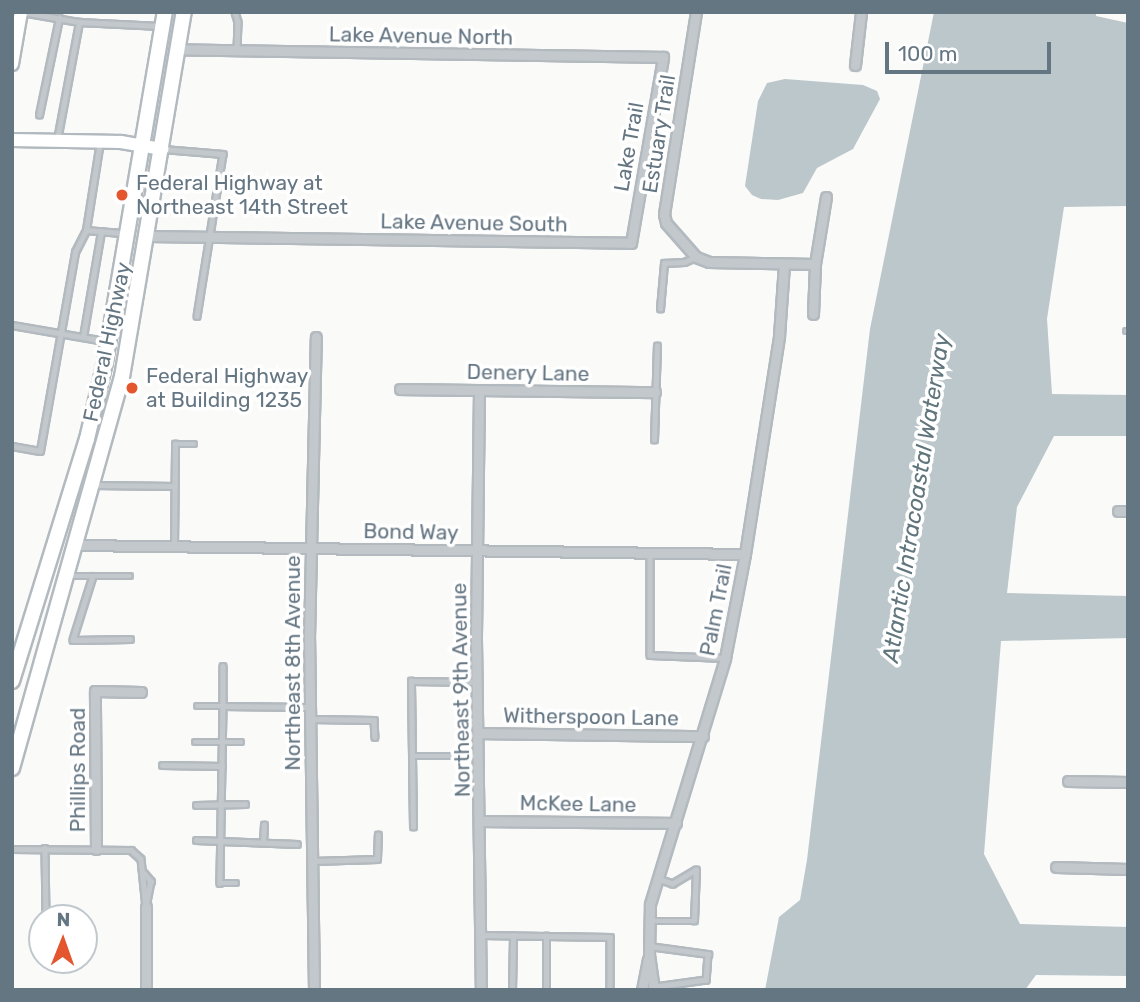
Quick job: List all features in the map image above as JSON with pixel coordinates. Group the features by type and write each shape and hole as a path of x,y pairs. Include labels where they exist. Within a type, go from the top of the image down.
{"main road":[{"name":"Federal Highway","path":"12,768 122,377 184,12"},
{"name":"Federal Highway","path":"12,681 87,439 129,234 164,19"}],"street":[{"path":"12,64 22,12"},
{"name":"Estuary Trail","path":"696,12 664,214 673,232 696,257"},
{"path":"855,65 858,13"},
{"name":"Lake Avenue North","path":"178,49 663,57"},
{"name":"Lake Trail","path":"631,243 663,57"},
{"path":"12,141 100,141 162,149"},
{"path":"813,314 815,264 826,197"},
{"name":"Lake Avenue South","path":"148,236 631,243"},
{"path":"696,257 709,262 815,264"},
{"name":"Palm Trail","path":"642,990 649,951 650,904 725,658 745,554 779,336 784,264"},
{"name":"Northeast 8th Avenue","path":"314,990 310,548 316,337"},
{"name":"Denery Lane","path":"400,389 654,392"},
{"name":"Northeast 9th Avenue","path":"479,390 477,682 481,990"},
{"name":"Bond Way","path":"76,545 745,554"},
{"name":"Phillips Road","path":"96,849 95,691 141,692"},
{"name":"Witherspoon Lane","path":"478,733 703,736"},
{"path":"1068,781 1128,782"},
{"name":"McKee Lane","path":"480,821 676,823"},
{"path":"1056,867 1128,869"},
{"path":"146,908 146,990"},
{"name":"Palm Trail","path":"649,951 654,988"}],"lane":[{"path":"22,12 79,22 164,19"},
{"path":"235,12 238,22 237,50"},
{"path":"38,115 59,18"},
{"path":"57,141 79,22"},
{"path":"12,446 40,452 63,334 75,252 86,230 100,141"},
{"path":"162,149 223,154 197,316"},
{"path":"86,230 129,234"},
{"path":"83,337 101,232"},
{"path":"660,309 664,263 684,262 696,257"},
{"path":"12,325 109,342"},
{"path":"654,440 657,346"},
{"path":"174,547 175,444 194,444"},
{"path":"93,485 175,486"},
{"path":"650,553 650,655 725,658"},
{"path":"68,576 130,576"},
{"path":"93,576 73,640 130,639"},
{"path":"223,666 220,883 236,883"},
{"path":"413,827 411,681 477,682"},
{"path":"197,705 310,707"},
{"path":"310,719 374,720 375,737"},
{"path":"195,742 241,742"},
{"path":"412,756 479,756"},
{"path":"162,765 222,766"},
{"path":"197,805 245,804"},
{"path":"263,843 264,825"},
{"path":"313,861 377,859 378,835"},
{"path":"196,841 297,844"},
{"path":"45,848 46,904"},
{"path":"12,849 131,850 141,859 143,872 151,881 146,908"},
{"path":"650,921 694,921 696,870 673,884 658,879"},
{"path":"481,935 610,937 610,990"},
{"path":"512,990 513,936"},
{"path":"546,990 547,936"},
{"path":"649,951 708,954 706,981 654,988"}],"water":[{"name":"Atlantic Intracoastal Waterway","path":"934,12 1096,12 1096,16 1128,23 1128,206 1064,207 1047,319 1052,394 1128,395 1128,436 1054,436 1017,507 1007,593 1128,596 1128,638 1001,641 984,854 1020,924 1128,927 1128,976 1036,975 1025,990 765,990 779,917 800,900 807,860 870,329"},
{"path":"785,79 863,85 877,91 880,99 853,149 817,168 803,193 778,200 761,199 752,195 745,186 758,101 767,83"}],"place":[{"name":"Federal Highway at Northeast 14th Street","path":"122,195"},
{"name":"Federal Highway at Building 1235","path":"132,388"}]}
